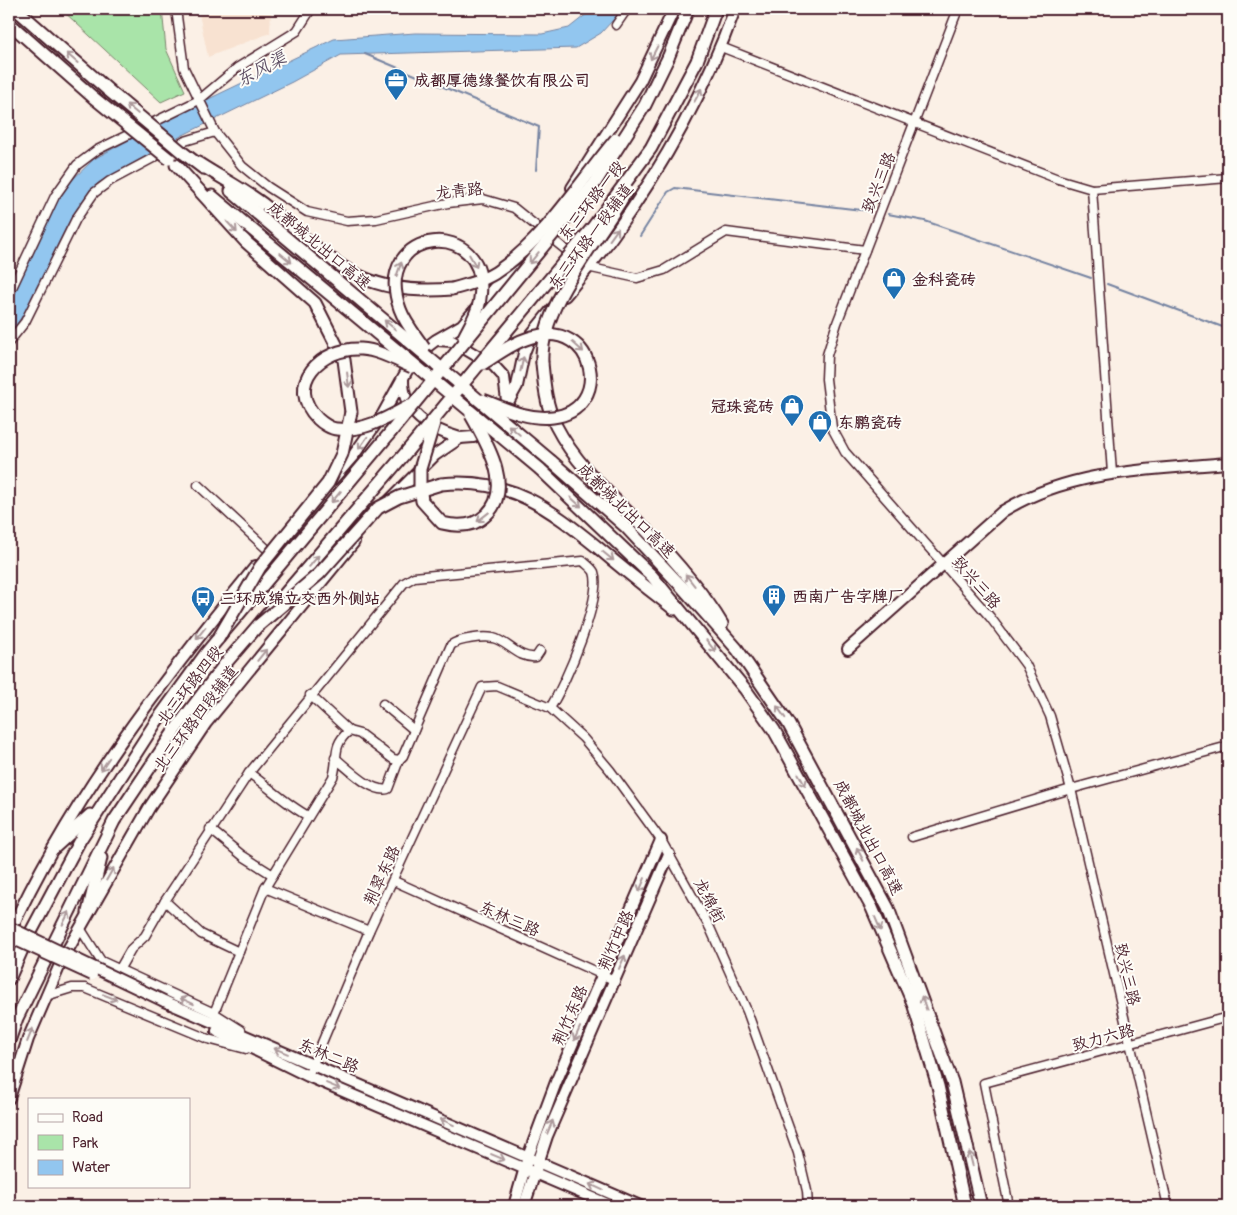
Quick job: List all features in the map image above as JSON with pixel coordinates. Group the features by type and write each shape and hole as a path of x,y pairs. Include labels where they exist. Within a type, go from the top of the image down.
{"highway":[{"name":"成都城北出口高速","path":"16,9 108,90 182,152 198,163 432,360 625,526 738,649 788,723 888,908 952,1082 981,1206"},
{"name":"东三环路一段","path":"439,374 596,183 645,105 668,58 688,9"},
{"name":"东三环路一段","path":"457,390 593,227 651,148 697,61 716,9"},
{"name":"成都城北出口高速","path":"9,23 94,98 540,469 652,576 695,627 745,689 774,730 872,908 912,1003 938,1086 965,1206"},
{"path":"198,163 266,206 333,263 367,281 396,289 419,291 452,289 473,284 494,273 522,252 552,219 645,105"},
{"path":"651,148 611,219 570,279 552,312 542,363 544,392 555,425 592,477 679,565 716,613 738,649"},
{"path":"173,162 246,242 315,303 344,360 351,412 342,454 328,483 260,567 218,639"},
{"path":"432,360 400,310 396,279 400,265 408,252 418,244 432,240 459,245 470,254 477,268 481,283 480,299 454,357"},
{"path":"472,371 512,345 533,336 550,336 565,337 585,353 592,378 589,390 580,404 570,411 554,417 527,416 474,396"},
{"path":"416,402 383,420 357,429 336,430 322,423 310,412 304,396 312,368 332,354 346,350 363,349 423,371"},
{"name":"北三环路四段","path":"9,979 24,945 75,849 117,780 207,652 439,374"},
{"name":"北三环路四段","path":"9,1041 16,1018 114,821 175,730 225,664 457,390"},
{"path":"436,416 420,469 422,501 442,523 466,526 480,520 491,510 496,497 498,480 487,444 468,409"},
{"path":"259,625 319,574 378,508 399,498 441,484 467,482 487,485 514,493 541,505 568,523 695,627"},
{"path":"54,848 86,820 117,780"},
{"path":"88,912 106,837"}],"main road":[{"path":"9,936 12,917 85,793 126,731 176,665 269,551 354,456 383,414 415,356 436,340 462,325 543,231 640,81 674,9"},
{"name":"东三环路一段辅道","path":"493,423 508,404 517,386 531,335 617,230 670,148 721,46 736,9"},
{"path":"436,340 452,341 494,366 504,377 507,387 508,404"},
{"path":"404,375 405,398 415,414 439,431 460,438"},
{"name":"北三环路四段辅道","path":"9,1098 28,1039 46,996 88,912 149,808 206,723 390,500 435,455 460,438 473,437 485,433 493,423"},
{"path":"848,649 1003,511 1028,496 1059,484 1112,473 1228,463"},
{"name":"荆竹东路","path":"514,1206 529,1170 556,1082 661,840"},
{"name":"荆竹中路","path":"532,1159 669,854"},
{"name":"东林二路","path":"9,928 163,1004"},
{"name":"东林二路","path":"9,936 260,1047 313,1064 640,1206"},
{"name":"东林二路","path":"260,1047 308,1076 612,1206"},
{"path":"524,1206 529,1170"}],"street":[{"name":"龙青路","path":"176,9 184,68 215,132 242,166 268,187 307,212 328,219 347,222 376,219 448,202 483,199 514,208 587,267 637,278 664,270 726,232 865,250"},
{"path":"9,294 54,196 77,165 97,150 199,100 237,68 297,31 311,9"},
{"path":"616,25 627,9"},
{"name":"致兴三路","path":"958,9 916,123 837,323 827,355 826,379 832,428 845,452 990,617 1026,665 1050,716 1071,789 1168,1206"},
{"path":"721,46 1058,180 1092,189 1228,178"},
{"path":"9,342 25,322 76,219 94,193 110,181 185,142 215,132"},
{"path":"1092,189 1112,473"},
{"path":"198,485 269,551"},
{"path":"119,970 131,949 145,936 164,901 210,829 249,773 310,695 404,583 414,577 583,561 594,571 596,590 586,626 559,694 550,708"},
{"path":"335,758 374,787 382,790 388,789 399,760 451,645 457,640 493,638 527,658 536,657 540,651"},
{"name":"龙绵街","path":"482,687 497,686 550,708 583,738 610,770 661,840 710,928 747,1011 798,1153 807,1191 808,1206"},
{"name":"荆翠东路","path":"308,1076 369,931 394,881 482,687"},
{"path":"310,695 349,731 360,734 394,759 399,760"},
{"path":"383,704 414,730"},
{"path":"214,1013 265,888 333,777 336,768 336,749 343,736 349,731"},
{"path":"912,837 1071,789 1228,746"},
{"path":"249,773 271,788 286,803 308,816"},
{"path":"210,829 243,856 273,875"},
{"name":"东林三路","path":"394,881 614,980"},
{"path":"265,888 369,931"},
{"path":"164,901 201,934 239,952"},
{"path":"80,928 100,961 214,1013 260,1047"},
{"path":"85,988 82,980 86,969 89,965 100,961"},
{"path":"46,996 72,988 85,988 208,1038 260,1047"},
{"name":"致力六路","path":"1009,1206 984,1084 1228,1017"}],"shaded area":[{"path":"198,9 271,9 270,33 208,57"}],"green space":[{"path":"61,9 162,9 166,49 185,91 161,102"}],"water":[{"path":"593,9 623,9 601,33 576,48 341,55 292,82 183,135 98,183 84,199 61,237 33,297 9,334 9,303 58,198 69,183 94,159 169,118 334,39 415,33 542,34 569,28"}],"waterway":[{"path":"365,54 539,127 536,170"},
{"path":"640,236 668,192 675,188 870,211"},
{"path":"888,214 925,221 1091,278"},
{"path":"1107,284 1228,329"}],"place":[{"name":"成都厚德缘餐饮有限公司","path":"396,101"},
{"name":"金科瓷砖","path":"894,300"},
{"name":"冠珠瓷砖","path":"792,427"},
{"name":"东鹏瓷砖","path":"820,443"},
{"name":"西南广告字牌厂","path":"774,617"},
{"name":"三环成绵立交西外侧站","path":"203,619"}],"water label":[{"name":"东风渠","path":"261,69"}]}
